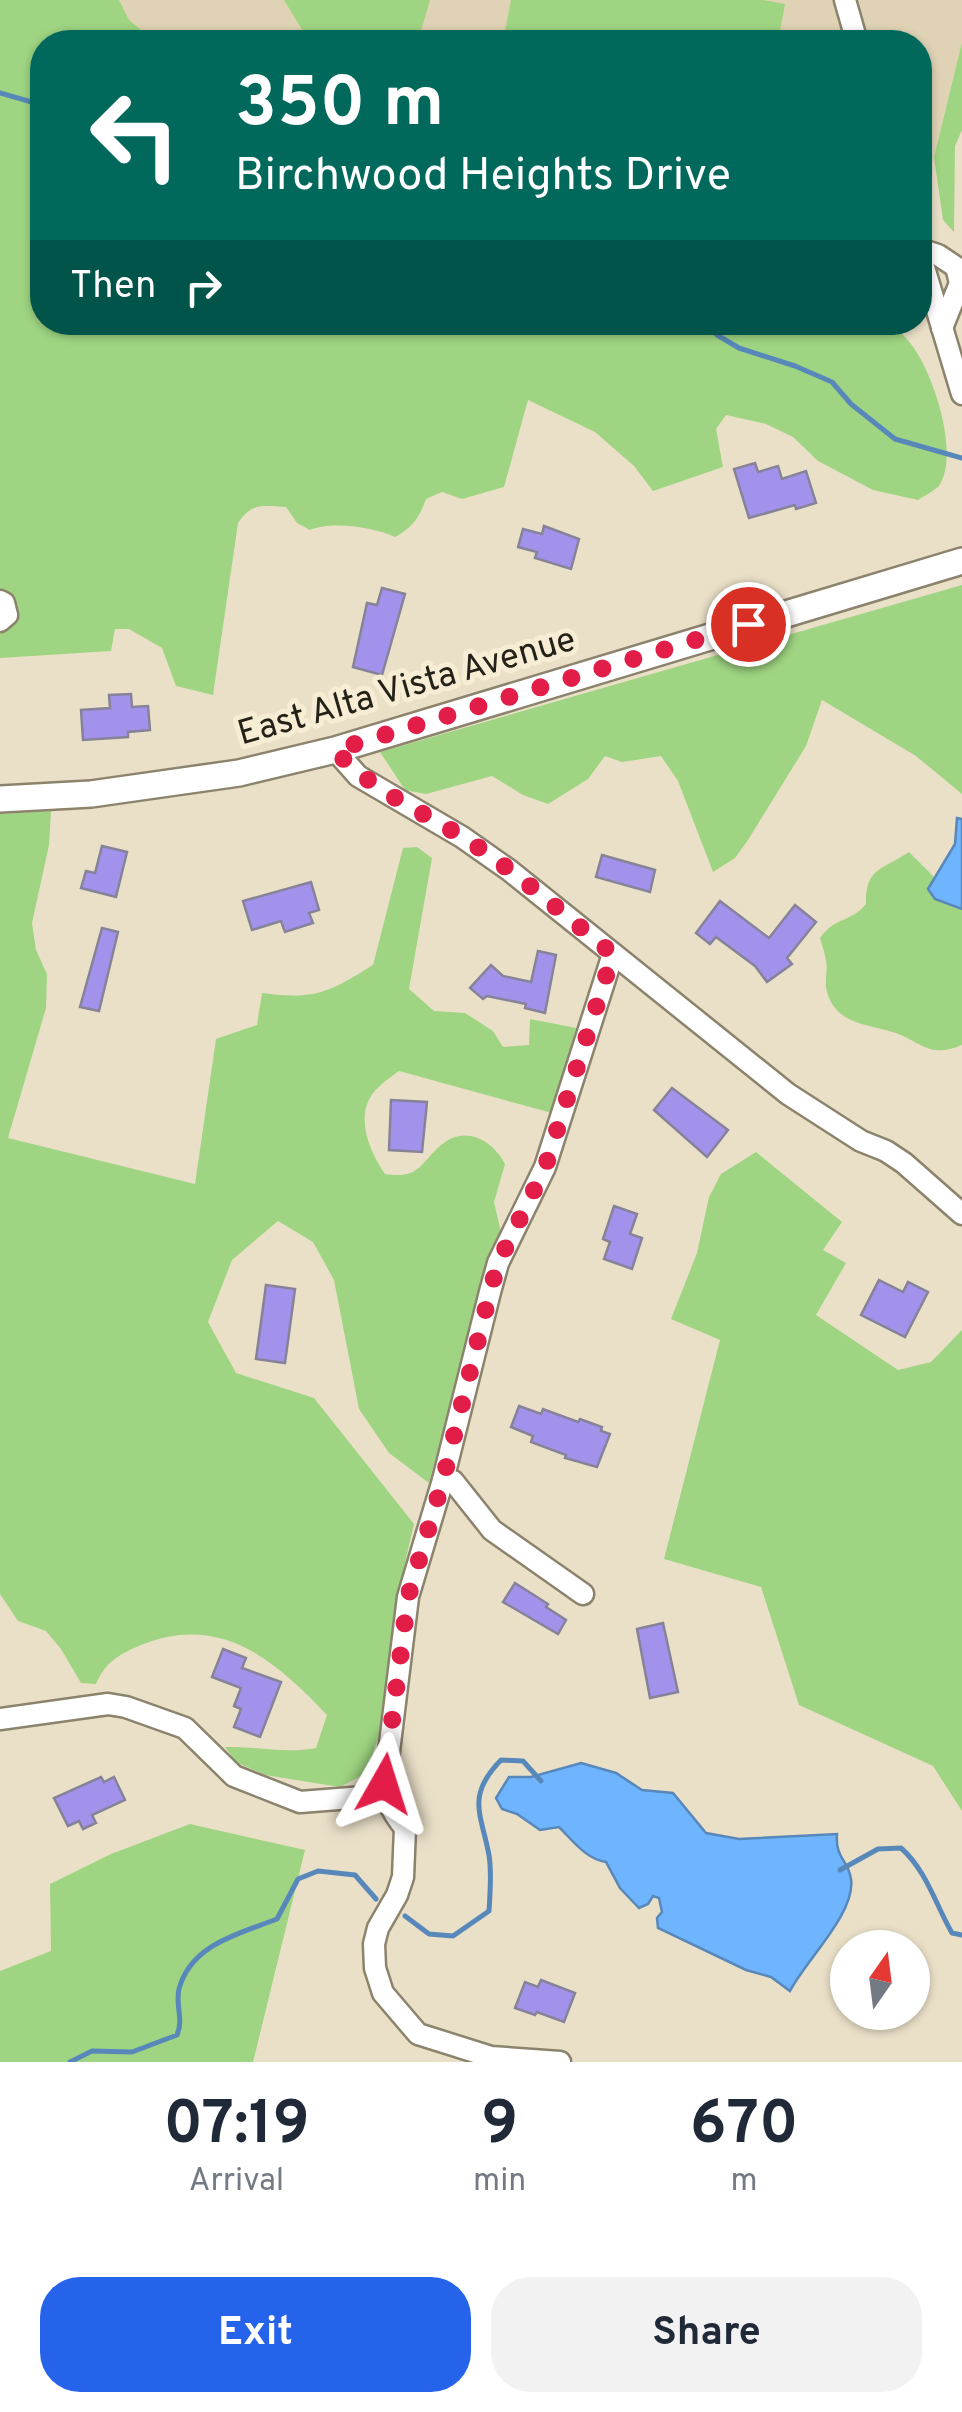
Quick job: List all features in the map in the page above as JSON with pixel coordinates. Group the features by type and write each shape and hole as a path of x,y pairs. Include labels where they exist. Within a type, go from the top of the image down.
{"main road":[{"name":"East Alta Vista Avenue","path":"0,799 91,794 223,776 335,750 962,561"}],"street":[{"path":"845,0 854,30"},
{"path":"932,254 956,267 960,282 942,328"},
{"path":"932,293 962,394"},
{"path":"0,601 8,616 0,621"},
{"path":"335,750 358,776 462,837 509,870 788,1094 861,1141 904,1163 962,1214"},
{"path":"560,2062 492,2057 418,2034 383,1993 375,1968 374,1944 403,1877 405,1828 384,1784 408,1597 443,1480 498,1263 545,1168 613,954"},
{"path":"443,1480 453,1482 492,1530 583,1594"},
{"path":"0,1719 108,1704 126,1706 185,1728 234,1776 300,1802 364,1797 384,1784"}],"shaded area":[{"path":"0,0 962,0 962,42 932,164 932,30 30,30"}],"green space":[{"path":"0,0 119,0 129,20 141,30 30,30 30,335 903,335 925,368 941,411 947,454 945,473 938,487 918,500 873,490 818,461 793,437 766,424 726,415 716,429 723,467 653,491 634,466 595,432 528,400 504,487 462,499 442,492 426,499 415,521 395,537 352,526 310,530 297,523 286,507 259,507 248,512 238,523 213,695 176,686 162,648 129,629 115,629 111,651 0,658"},
{"path":"284,0 430,0 421,30 302,30"},
{"path":"511,0 763,0 785,4 780,30 505,30"},
{"path":"962,42 962,130 955,146 954,232 943,220 934,157"},
{"path":"962,585 962,794 916,756 822,700 806,746 748,840 735,858 713,872 678,781 661,756 622,762 605,756 588,779 548,804 523,795 492,776 426,794 405,790 380,752"},
{"path":"51,811 49,845 32,923 36,950 47,974 46,1008 8,1138 195,1184 216,1039 257,1025 262,993 309,995 344,982 373,965 403,848 417,847 432,858 409,989 434,1011 465,1013 493,1031 503,1047 529,1045 530,1019 576,1028 552,1113 399,1071 379,1086 368,1102 366,1134 385,1174 414,1171 445,1142 463,1136 487,1143 505,1164 494,1202 501,1232 490,1259 429,1483 389,1453 359,1409 334,1280 313,1242 278,1221 232,1260 208,1322 236,1373 314,1398 414,1524 395,1606 379,1734 367,1773 340,1787 265,1775 236,1762 225,1747 316,1748 327,1715 287,1676 244,1647 197,1635 170,1637 120,1655 96,1684 81,1683 46,1631 18,1621 0,1594 0,814"},
{"path":"909,852 934,877 928,889 962,909 962,1045 950,1049 924,1047 900,1035 852,1021 837,1010 826,988 820,938 866,904 868,883 877,871"},
{"path":"756,1152 842,1222 823,1250 846,1263 816,1315 898,1370 931,1362 962,1330 962,1811 933,1766 799,1705 761,1587 664,1559 720,1340 671,1319 697,1253 709,1197 721,1174"},
{"path":"190,1824 305,1850 253,2062 0,2062 0,1971 51,1951 50,1884 111,1854"}],"water":[{"path":"957,818 962,819 962,909 935,899 928,889 955,844"},
{"path":"581,1763 616,1773 642,1790 673,1793 706,1833 739,1839 837,1834 838,1849 851,1879 846,1907 790,1991 771,1977 746,1970 658,1928 657,1918 662,1912 659,1898 653,1896 639,1908 620,1888 606,1862 586,1853 559,1827 540,1830 502,1809 496,1798 509,1777 531,1777"}],"building":[{"path":"755,463 758,472 778,466 782,479 806,471 816,503 749,518 734,469"},
{"path":"544,526 579,539 571,569 535,558 537,552 518,547 523,529 542,534"},
{"path":"382,588 405,594 382,675 353,667 367,603 377,605"},
{"path":"131,694 132,707 148,706 150,730 128,732 128,737 83,740 81,710 110,708 109,695"},
{"path":"102,846 127,852 116,897 81,888 86,871 95,873"},
{"path":"602,855 655,870 650,892 596,877"},
{"path":"311,882 319,910 309,913 313,923 285,932 281,921 252,930 243,901"},
{"path":"720,901 769,938 795,905 816,922 787,958 792,964 767,982 755,966 716,937 710,944 696,933"},
{"path":"102,928 118,932 99,1011 80,1007"},
{"path":"538,951 556,955 545,1013 525,1008 526,1004 487,996 483,999 470,988 491,965 503,976 531,982"},
{"path":"672,1088 728,1130 707,1157 654,1110"},
{"path":"391,1100 427,1102 422,1152 389,1150"},
{"path":"614,1206 637,1214 630,1234 642,1238 632,1269 604,1259 610,1242 603,1239"},
{"path":"879,1280 903,1292 908,1282 928,1292 905,1337 861,1315"},
{"path":"266,1285 295,1289 285,1363 256,1359"},
{"path":"519,1406 602,1427 601,1431 610,1434 597,1467 565,1458 566,1455 531,1442 533,1436 511,1427"},
{"path":"515,1583 566,1620 558,1634 503,1602"},
{"path":"663,1623 678,1692 650,1698 637,1629"},
{"path":"223,1649 246,1658 242,1668 281,1682 260,1737 234,1727 241,1709 234,1706 241,1688 212,1677"},
{"path":"101,1777 104,1782 114,1777 125,1800 92,1815 96,1823 83,1829 79,1821 68,1826 54,1798"},
{"path":"541,1980 575,1993 564,2022 515,2008 525,1982 538,1987"}],"waterway":[{"path":"0,93 30,102"},
{"path":"717,335 739,348 832,382 851,404 895,439 962,458"},
{"path":"405,1916 429,1934 453,1936 489,1911 490,1862 479,1805 483,1784 501,1760 523,1761 541,1781"},
{"path":"840,1870 878,1849 901,1848 924,1877 952,1933 962,1935"},
{"path":"70,2062 92,2051 132,2052 177,2035 179,1989 194,1961 218,1943 277,1919 298,1879 318,1871 355,1875 376,1899"}],"route":[{"path":"384,1784 408,1597 443,1480 498,1263 545,1168 613,954 462,837 358,776 335,750 748,624"}]}
